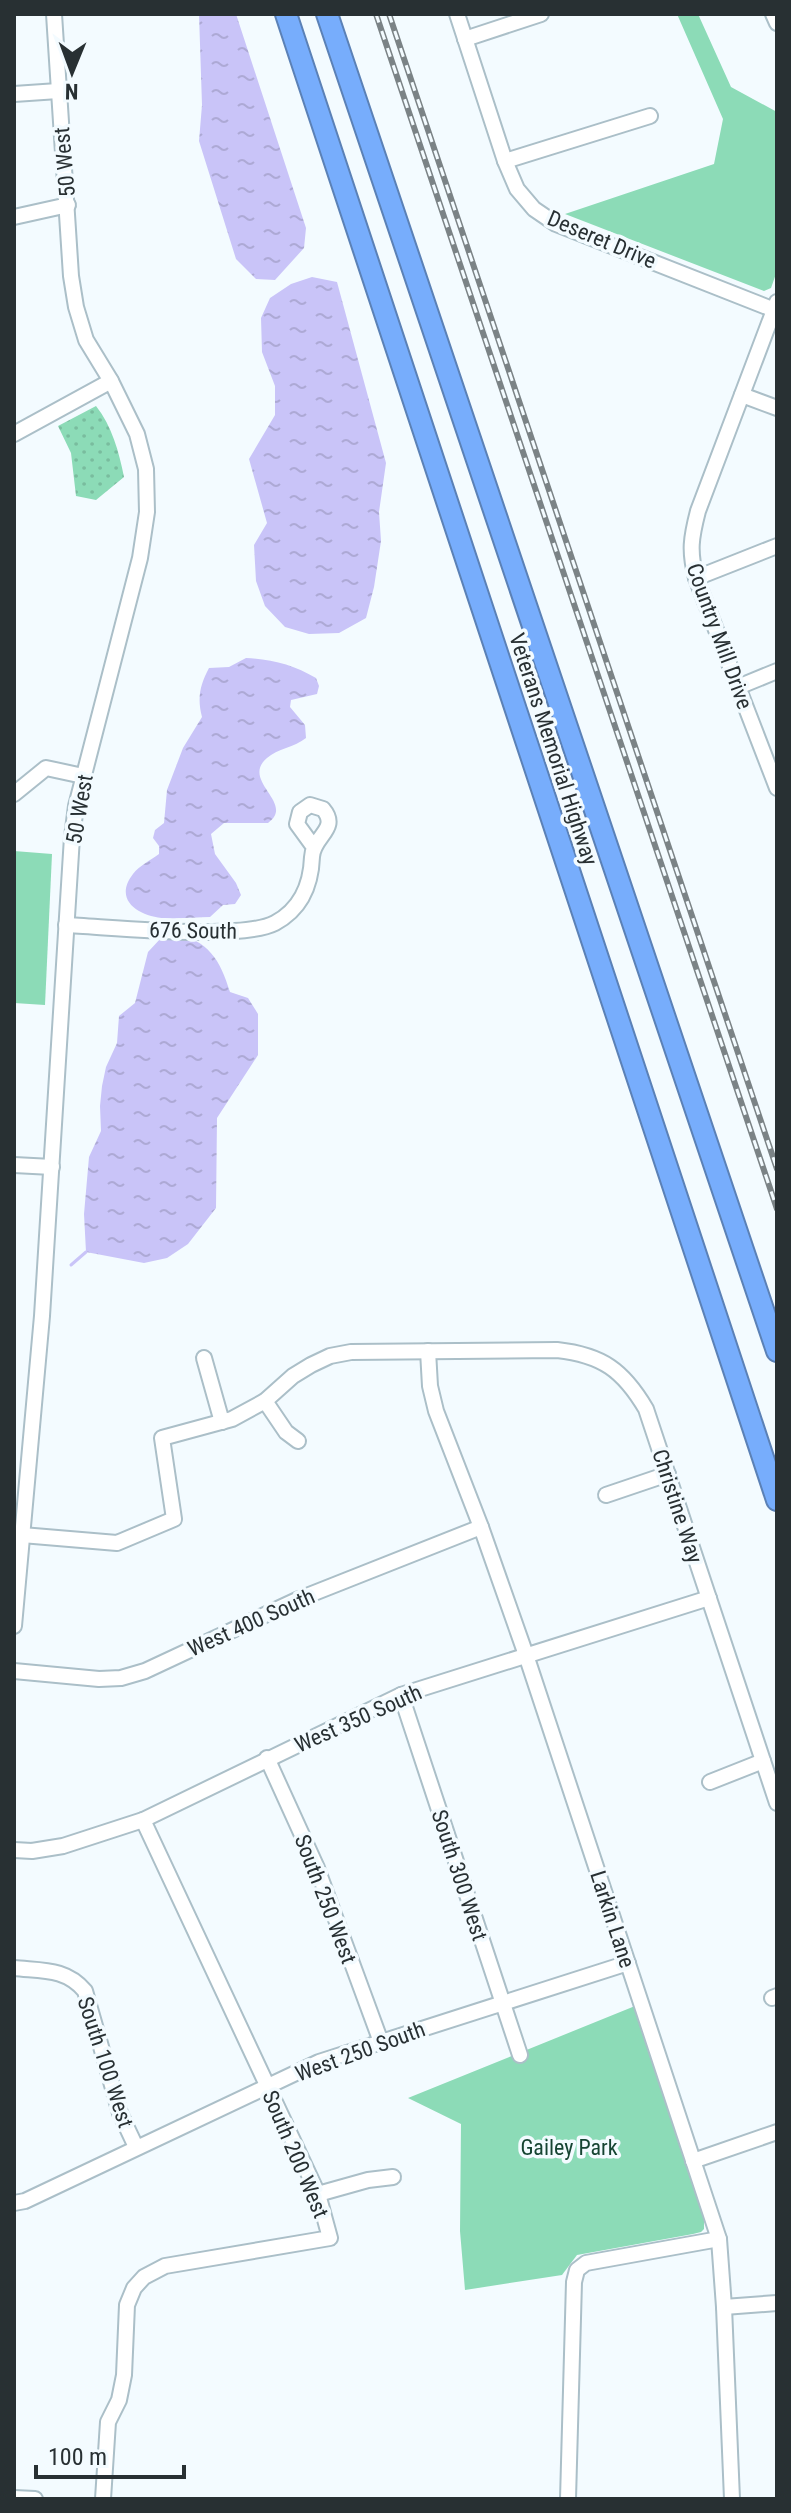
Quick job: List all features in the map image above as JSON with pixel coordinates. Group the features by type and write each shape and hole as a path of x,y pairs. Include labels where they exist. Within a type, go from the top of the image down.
{"highway":[{"name":"Veterans Memorial Highway","path":"286,14 777,1500"},
{"name":"Veterans Memorial Highway","path":"327,14 777,1351"}],"street":[{"name":"50 West","path":"14,1626 52,1167 72,837 83,776 140,558 147,512 146,469 137,434 111,381 86,340 76,307 71,276 54,14"},
{"name":"Deseret Drive","path":"457,14 505,161 517,189 534,209 556,224 776,308"},
{"path":"465,39 541,14"},
{"path":"773,14 777,23"},
{"path":"14,94 58,91"},
{"path":"505,161 650,116"},
{"path":"14,217 68,205"},
{"name":"Country Mill Drive","path":"776,308 698,511 690,542 696,578 777,788"},
{"path":"14,434 111,381"},
{"path":"742,395 777,408"},
{"path":"696,578 777,546"},
{"path":"738,687 777,671"},
{"path":"14,794 46,768 83,776"},
{"name":"676 South","path":"66,925 191,931 256,930 281,920 296,907 311,878 313,846"},
{"path":"14,1165 52,1167"},
{"name":"Christine Way","path":"22,1535 117,1543 174,1519 162,1438 232,1419 265,1401 293,1376 330,1356 351,1352 428,1351 557,1350 581,1353 604,1362 628,1382 646,1409 777,1803"},
{"name":"Larkin Lane","path":"428,1351 430,1386 436,1411 526,1655 719,2239 732,2499"},
{"path":"204,1358 222,1422"},
{"path":"265,1401 286,1432 298,1441"},
{"path":"606,1495 668,1474"},
{"name":"West 400 South","path":"14,1671 99,1679 133,1675 299,1599 481,1527"},
{"name":"West 350 South","path":"14,1850 32,1851 63,1846 143,1820 401,1695 709,1598"},
{"name":"South 300 West","path":"401,1695 520,2055"},
{"name":"South 250 West","path":"267,1758 317,1868 381,2042"},
{"path":"710,1782 763,1761"},
{"name":"South 200 West","path":"103,2499 108,2422 119,2400 124,2375 127,2305 134,2288 144,2277 165,2266 330,2238 318,2194 143,1820"},
{"name":"West 250 South","path":"14,2203 25,2201 319,2062 628,1963"},
{"name":"South 100 West","path":"14,1968 59,1973 75,1979 85,1991 120,2113 136,2147"},
{"path":"693,2161 777,2132"},
{"path":"318,2194 368,2180 393,2177"},
{"path":"568,2499 574,2282 577,2270 586,2263 719,2239"},
{"path":"724,2307 777,2303"},
{"path":"14,2498 35,2499"}],"green space":[{"path":"677,14 698,14 731,87 777,112 777,271 771,288 764,291 565,214 714,164 723,119"},
{"path":"96,406 114,440 124,477 96,500 76,496 71,453 58,426"},
{"path":"14,851 52,854 45,1005 14,1003"},
{"name":"Gailey Park","path":"635,2006 704,2218 704,2229 693,2234 577,2255 562,2275 465,2290 460,2231 461,2124 408,2098"}],"water":[{"path":"199,14 236,14 306,228 304,248 275,280 256,279 236,259 199,141 202,105"},
{"path":"312,277 337,282 386,463 379,512 381,541 366,618 339,633 309,634 285,627 265,606 256,581 254,545 267,523 249,459 275,415 275,386 262,352 261,318 270,298 291,284"},
{"path":"246,658 299,670 316,678 319,686 317,694 291,700 290,707 305,725 306,738 271,755 260,767 263,783 276,808 275,815 268,823 224,823 211,834 215,854 241,895 235,904 223,905 210,917 156,917 139,911 128,900 127,884 136,871 159,854 159,846 153,838 155,830 164,823 167,790 183,748 202,717 200,692 203,680 209,668 229,667"},
{"path":"172,933 204,946 217,961 230,992 248,998 258,1014 258,1055 217,1118 216,1208 188,1244 167,1258 144,1263 86,1252 84,1214 89,1157 101,1131 102,1086 106,1067 117,1043 119,1016 135,1003 148,952 161,938"}],"waterway":[{"path":"71,1265 86,1252"}],"railway":[{"path":"376,14 777,1209"},
{"path":"389,14 777,1169"}]}
